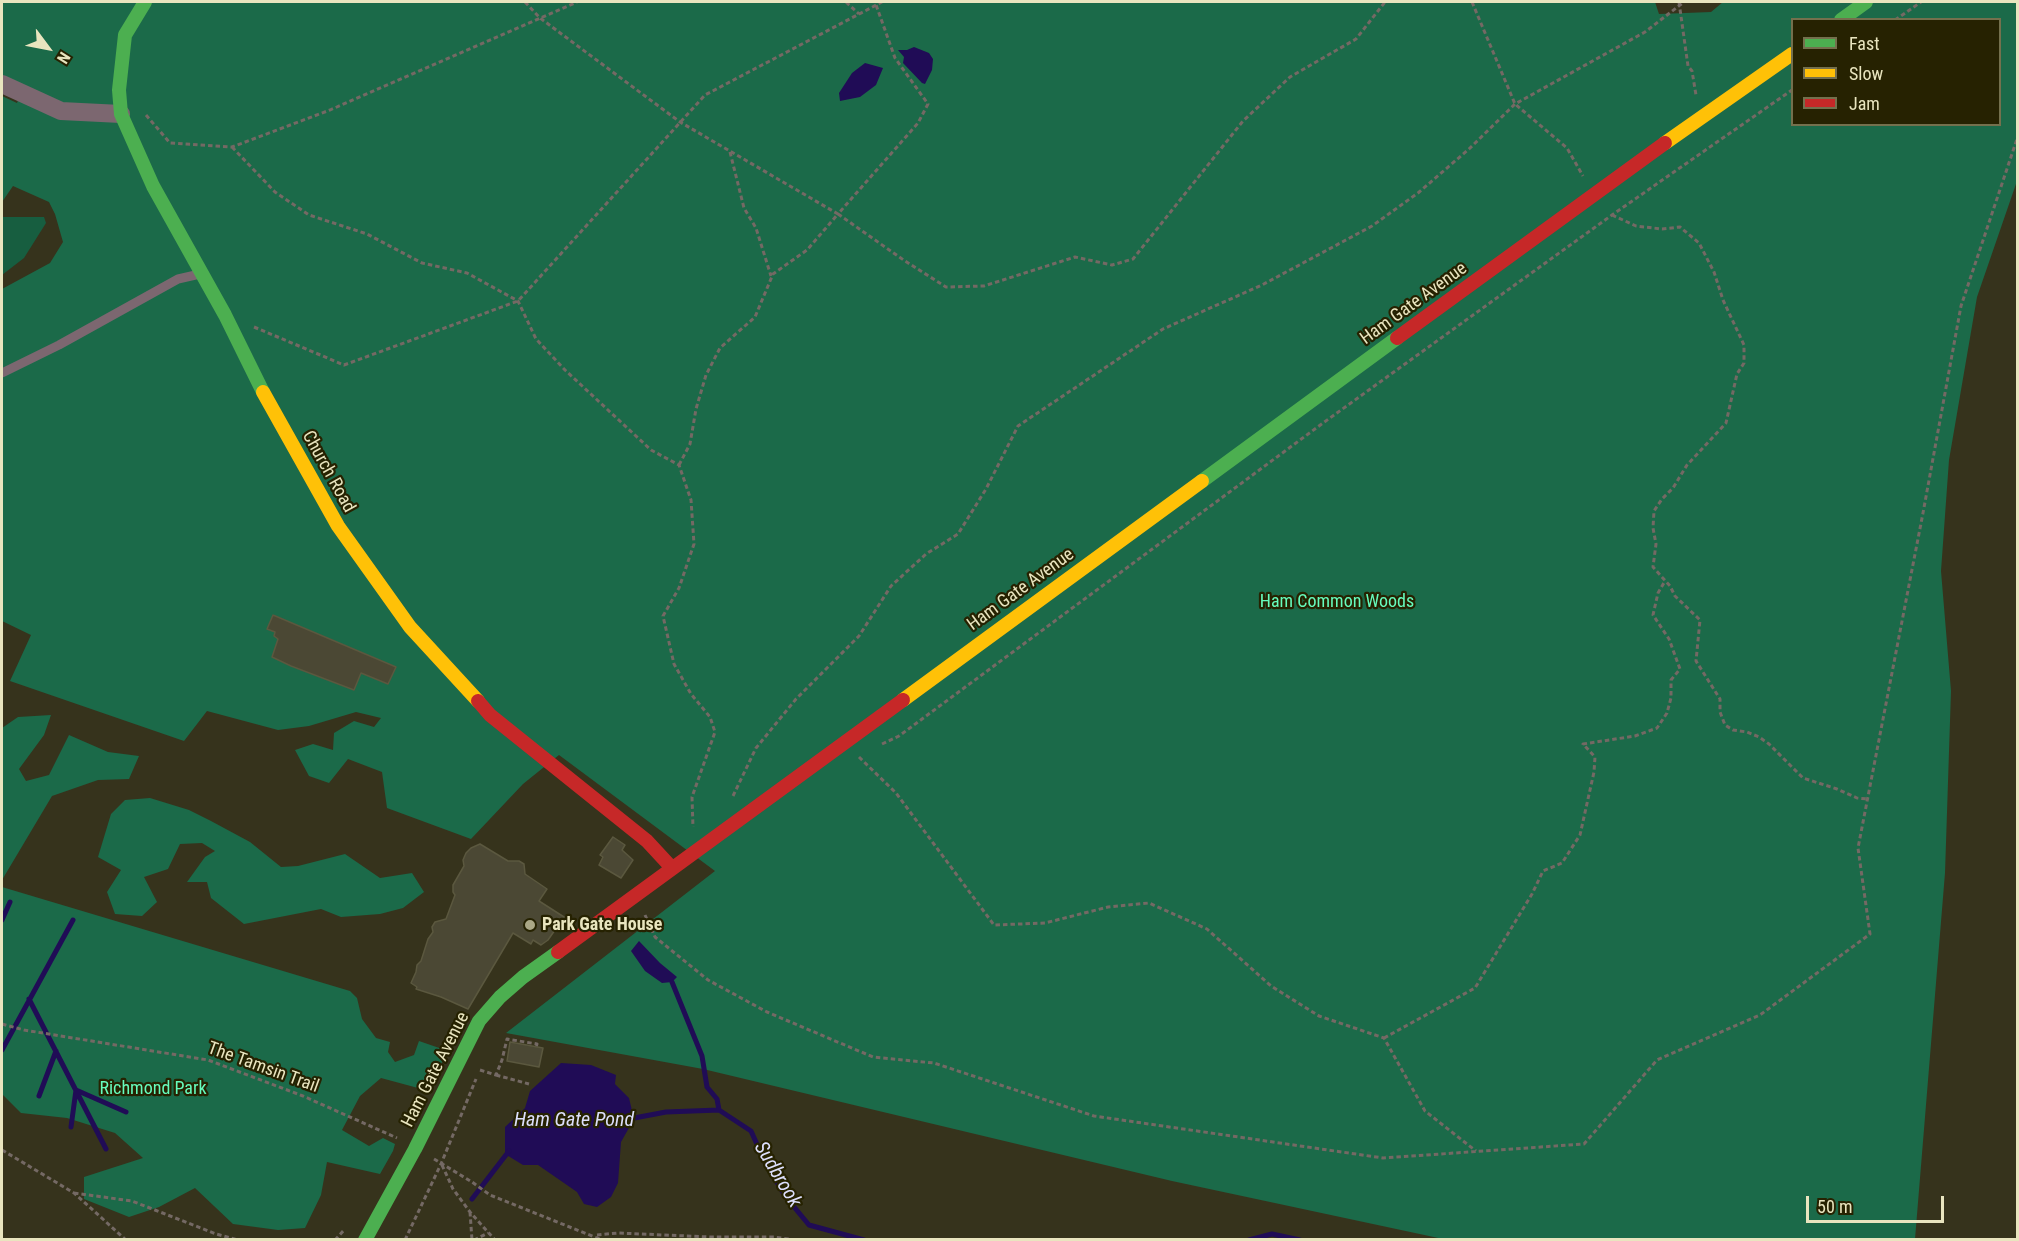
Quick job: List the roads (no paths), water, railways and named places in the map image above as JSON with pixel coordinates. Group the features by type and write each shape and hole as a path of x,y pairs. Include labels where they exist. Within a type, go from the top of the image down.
{"main road":[{"name":"Church Road","path":"145,2 124,34 119,90 122,114 153,186 225,315 250,371 338,526 410,627 490,715 647,841 672,868"},
{"path":"1844,18 1866,2"},
{"name":"Ham Gate Avenue","path":"365,1239 415,1149 479,1021 500,997 523,977 1627,170 1791,55"}],"street":[{"path":"2,84 61,111 122,114"}],"lane":[{"path":"2,374 178,279 202,274"}],"water":[{"path":"914,47 929,53 933,59 932,70 925,84 903,63 904,57 898,50"},
{"path":"865,63 883,68 876,85 860,97 840,101 839,93 852,73"},
{"path":"639,941 677,977 672,982 662,983 645,971 631,951"},
{"name":"Ham Gate Pond","path":"561,1063 591,1065 616,1075 615,1084 629,1098 634,1119 621,1142 618,1183 611,1197 597,1207 584,1204 577,1192 538,1165 523,1165 505,1154 505,1127 525,1108 530,1091"}],"waterway":[{"path":"2,920 10,902"},
{"path":"2,1050 73,920"},
{"path":"672,982 702,1056 707,1087 717,1099 719,1110"},
{"path":"29,999 106,1149"},
{"path":"39,1096 56,1051"},
{"path":"71,1127 76,1090 126,1112"},
{"name":"Sudbrook","path":"629,1119 666,1112 719,1110 751,1131 765,1162 785,1196 809,1225 864,1240"},
{"name":"Sudbrook","path":"472,1199 509,1151"},
{"name":"Sudbrook","path":"1249,1240 1272,1234 1300,1240"}],"place":[{"name":"Park Gate House","path":"530,925"}],"park label":[{"name":"Ham Common Woods","path":"1337,602"},
{"name":"Richmond Park","path":"153,1089"}]}
